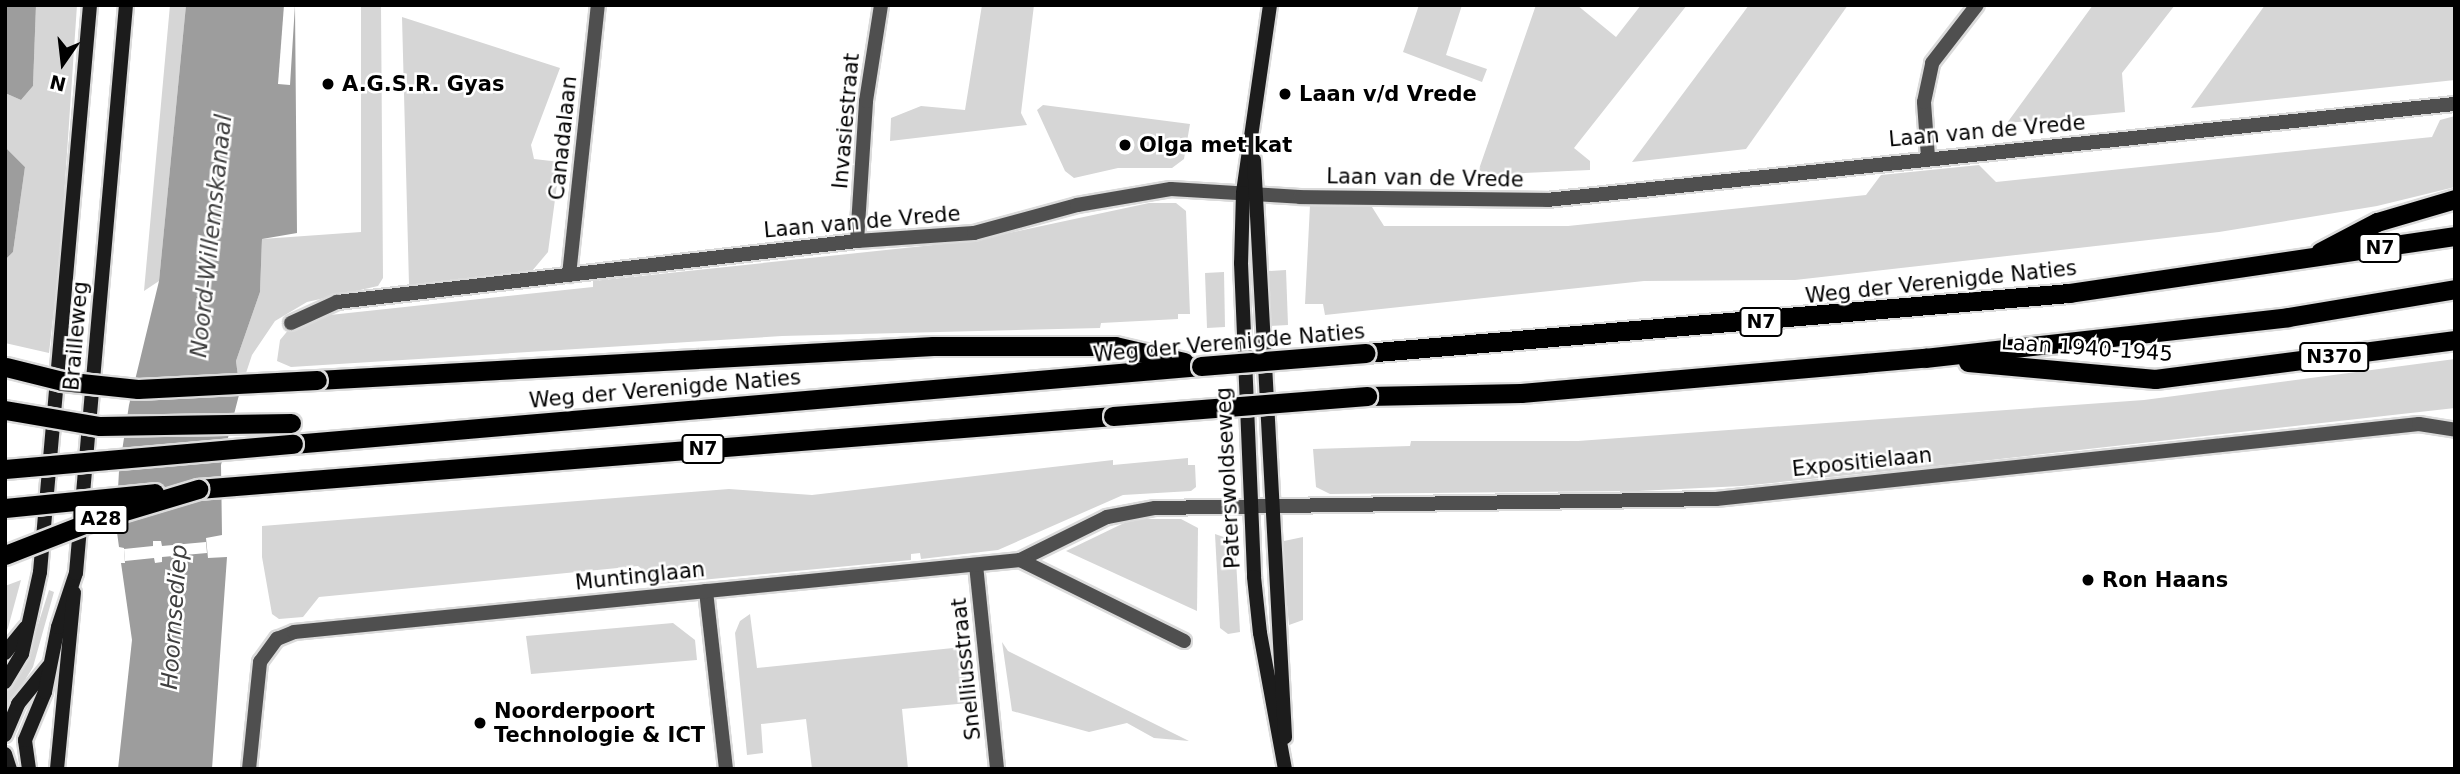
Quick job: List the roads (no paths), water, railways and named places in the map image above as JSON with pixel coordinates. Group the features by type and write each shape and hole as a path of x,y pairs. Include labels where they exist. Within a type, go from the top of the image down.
{"highway":[{"path":"2306,260 2376,222 2455,200"},
{"name":"Weg der Verenigde Naties","path":"5,469 2069,293 2455,236"},
{"name":"N7","path":"5,508 198,489 1367,396 1521,393 1925,358 2288,317 2455,289"},
{"name":"Laan 1940-1945","path":"1925,358 2155,379 2455,340"},
{"name":"N7","path":"6,367 62,381 138,389 933,346 1115,346 1200,366"},
{"name":"N7","path":"5,410 100,426 291,423 339,439"},
{"name":"A28","path":"5,555 95,520 198,489"}],"main road":[{"name":"Brailleweg","path":"5,682 22,654 40,572 90,5"},
{"name":"Brailleweg","path":"29,769 25,748 76,573 126,5"},
{"name":"Paterswoldseweg","path":"1270,5 1252,141 1244,375 1259,633 1285,769"},
{"name":"Paterswoldseweg","path":"1250,193 1271,505 1283,630 1285,769"},
{"path":"57,769 76,573"},
{"name":"Brailleweg","path":"5,653 27,626"},
{"name":"Brailleweg","path":"5,735 18,704 49,666"},
{"path":"5,754 10,769"}],"street":[{"name":"Canadalaan","path":"569,275 598,5"},
{"name":"Invasiestraat","path":"857,241 866,101 881,5"},
{"path":"1928,157 1924,102 1932,63 1977,5"},
{"name":"Laan van de Vrede","path":"291,323 337,302 857,241 974,233 1077,205 1171,189 1547,200 1928,157 2455,104"},
{"name":"Expositielaan","path":"1271,505 1413,506 1716,499 2418,425 2455,430"},
{"name":"Muntinglaan","path":"249,769 260,662 268,647 294,632 1020,560 1129,511 1271,505"},
{"path":"1020,560 1184,641"},
{"name":"Snelliusstraat","path":"976,565 997,769"},
{"path":"706,591 726,769"}],"water":[{"path":"5,5 36,5 33,86 21,100 5,93"},
{"path":"186,5 295,5 297,233 262,239 260,292 236,361 240,391 221,465 222,535 206,538 208,558 227,557 212,769 118,769 132,640 121,563 125,563 124,548 119,547 116,525 119,471 129,405 159,281"},
{"path":"5,147 25,167 13,252 5,260"}],"place":[{"name":"A.G.S.R. Gyas","path":"328,84"},
{"name":"Laan v/d Vrede","path":"1285,94"},
{"name":"Olga met kat","path":"1125,145"},
{"name":"Ron Haans","path":"2088,580"},
{"name":"Noorderpoort Technologie & ICT","path":"480,723"}],"water label":[{"name":"Noord-Willemskanaal","path":"211,236"},
{"name":"Hoornsediep","path":"174,617"}]}
